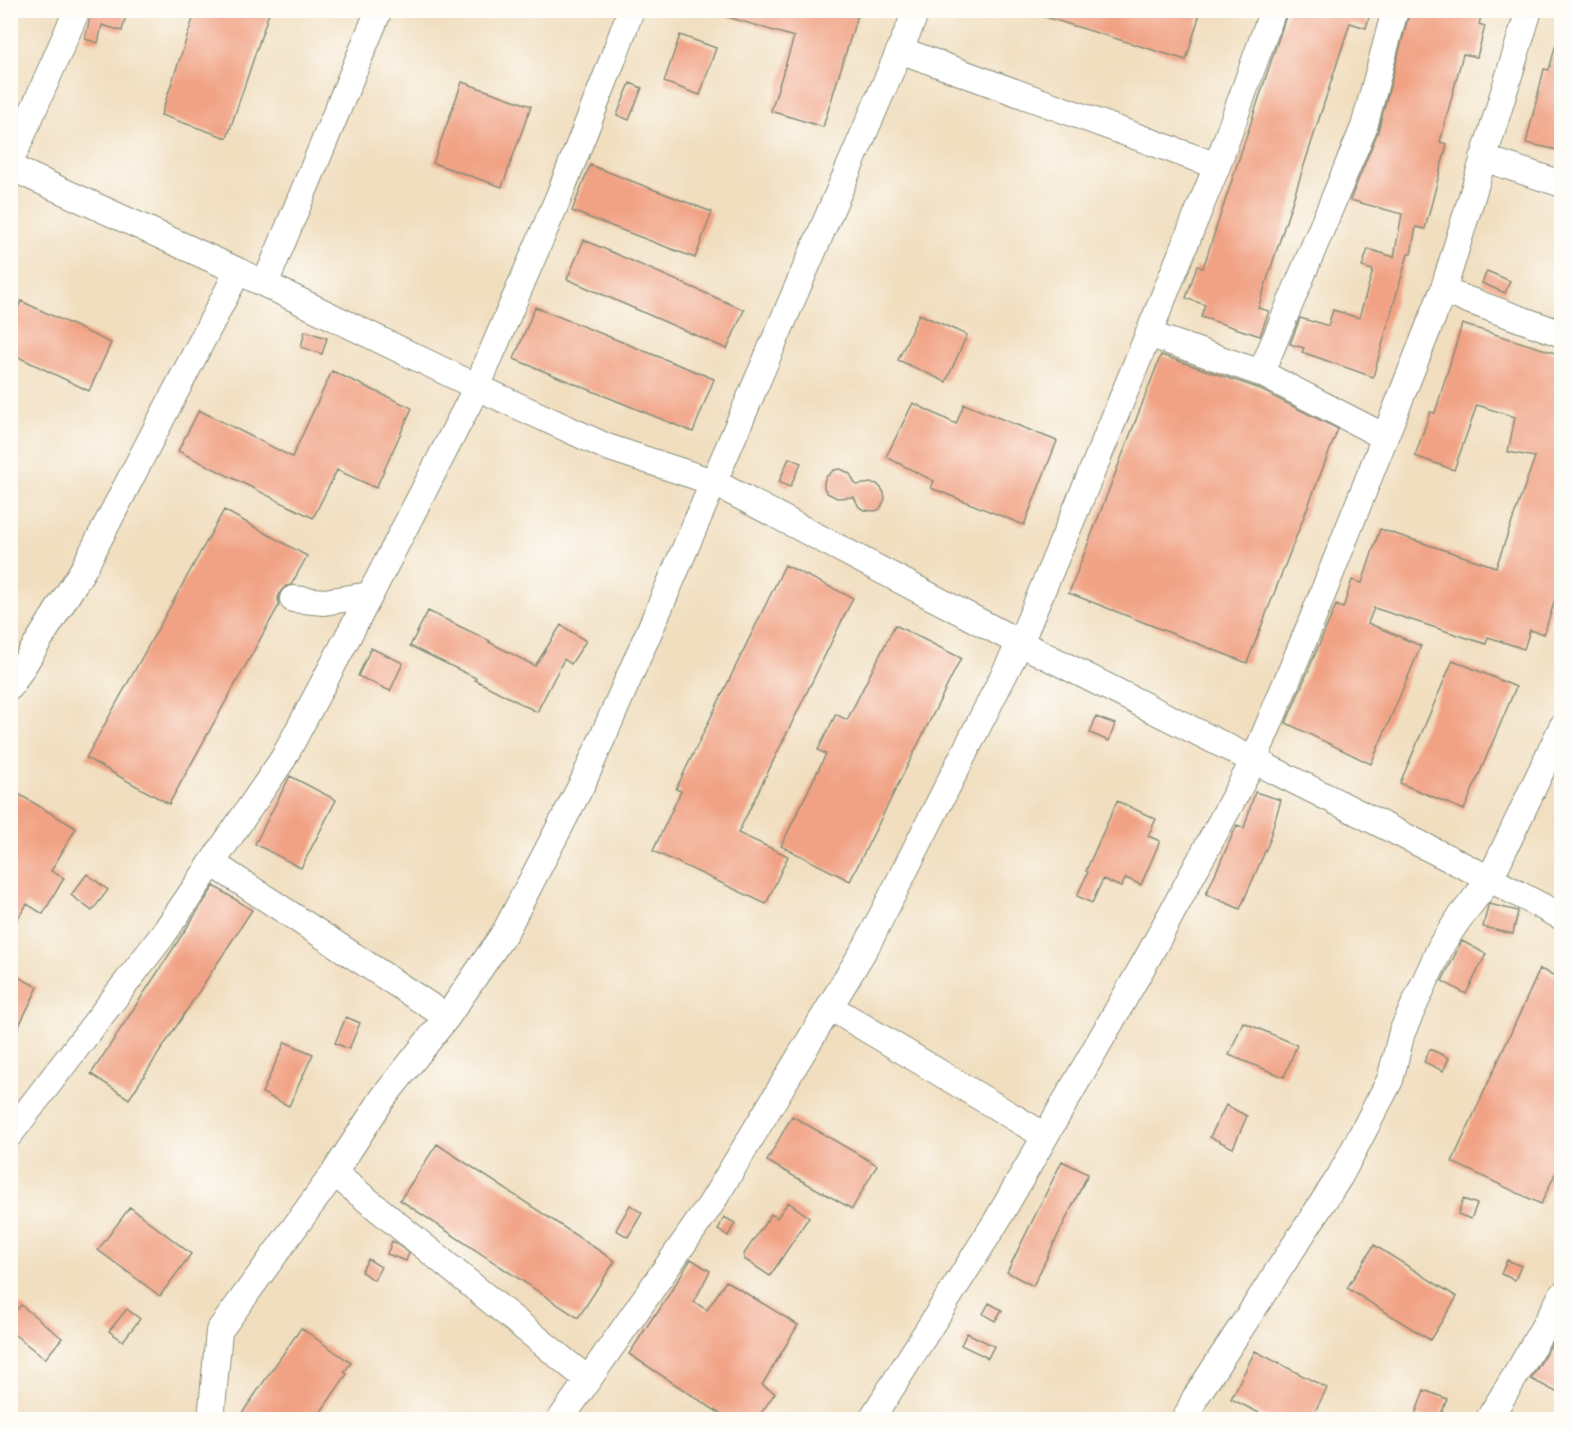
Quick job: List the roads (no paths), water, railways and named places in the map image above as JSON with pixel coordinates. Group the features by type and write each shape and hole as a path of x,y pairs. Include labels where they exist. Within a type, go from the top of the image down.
{"street":[{"path":"77,10 10,165 607,447 713,482 1020,643 1562,917"},
{"path":"265,284 379,10"},
{"path":"10,1134 162,936 283,759 477,387 559,196 631,10"},
{"path":"211,1419 219,1331 334,1173 383,1098 447,1017 505,932 583,782 916,10"},
{"path":"560,1419 711,1204 867,945 1020,643 1217,166 1273,10"},
{"path":"1261,373 1364,127 1395,10"},
{"path":"871,1419 996,1222 1148,957 1254,760 1443,291 1529,10"},
{"path":"900,50 1217,166"},
{"path":"1483,158 1562,184"},
{"path":"10,687 84,568 238,271"},
{"path":"1443,291 1562,334"},
{"path":"1148,334 1261,373 1385,437"},
{"path":"293,599 324,602 370,595"},
{"path":"1185,1419 1195,1398 1340,1176 1390,1080 1402,1032 1442,944 1490,879 1562,727"},
{"path":"213,863 447,1017"},
{"path":"830,1007 1045,1136"},
{"path":"334,1173 587,1379"},
{"path":"1488,1419 1562,1295"}]}
